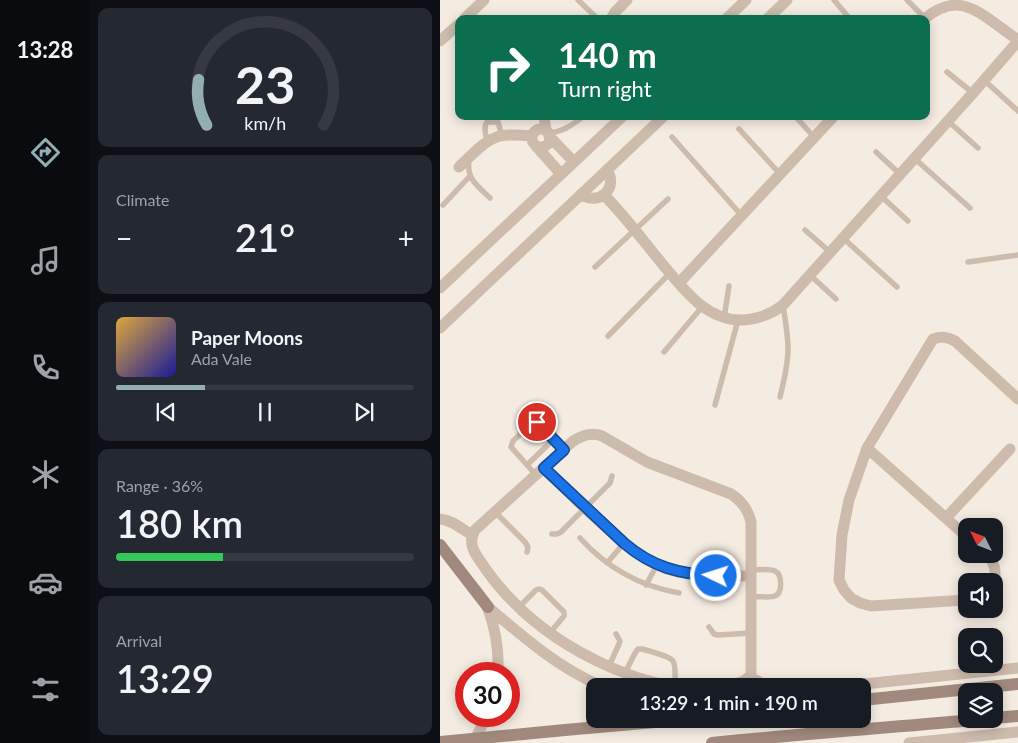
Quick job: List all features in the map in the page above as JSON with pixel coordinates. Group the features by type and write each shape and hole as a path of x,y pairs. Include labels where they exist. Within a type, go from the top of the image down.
{"street":[{"path":"468,15 484,0"},
{"path":"613,15 627,0"},
{"path":"730,15 746,0"},
{"path":"771,15 786,0"},
{"path":"604,195 679,284 702,307 724,318 738,320 753,319 769,314 783,305 1018,40 965,4 954,2 943,4 928,15"},
{"path":"440,41 455,28"},
{"path":"545,120 548,133"},
{"path":"440,288 618,120"},
{"path":"440,328 660,120"},
{"path":"679,284 830,120"},
{"path":"562,174 534,141 534,133 539,129 548,133 574,162"},
{"path":"459,167 487,142 502,136 534,141"},
{"path":"581,194 584,197 593,199 604,195 610,185 610,177 607,170"},
{"path":"958,601 871,606 860,604 851,598 839,580 842,535 849,500 867,448 933,340 940,337 948,337 1018,399"},
{"path":"639,678 574,649 538,626 490,575 473,550 471,540 475,530 540,471 580,437 590,434 602,436 647,462 736,497 748,511 751,522 751,674 749,677"},
{"path":"867,448 958,529"},
{"path":"946,518 1010,449"},
{"path":"540,471 634,552 657,565 678,572 699,575 751,573"},
{"path":"440,519 452,523 472,535"},
{"path":"440,546 488,607 564,667 586,678"},
{"path":"488,607 497,640 498,662"},
{"path":"871,683 1018,668"},
{"path":"871,699 1018,684"},
{"path":"1003,717 1018,716"},
{"path":"712,743 797,734 846,732 958,722"},
{"path":"475,739 481,727"},
{"path":"440,742 593,728"},
{"path":"908,743 1018,732"}],"lane":[{"path":"578,0 594,15"},
{"path":"834,0 847,15"},
{"path":"907,0 922,15"},
{"path":"947,72 973,93"},
{"path":"984,80 1018,111"},
{"path":"548,133 566,129 578,120"},
{"path":"798,120 814,138"},
{"path":"948,121 978,148"},
{"path":"487,142 485,128 487,122 498,122 502,136"},
{"path":"739,129 780,174"},
{"path":"672,138 742,216"},
{"path":"876,152 900,174"},
{"path":"469,158 470,176 490,198"},
{"path":"914,158 970,208"},
{"path":"443,205 470,176"},
{"path":"881,196 908,221"},
{"path":"595,267 668,199"},
{"path":"805,230 830,252"},
{"path":"843,238 897,287"},
{"path":"968,262 1018,255"},
{"path":"608,336 670,273"},
{"path":"810,275 836,300"},
{"path":"724,318 728,286"},
{"path":"780,397 787,364 788,348 783,305"},
{"path":"664,352 702,307"},
{"path":"715,405 738,320"},
{"path":"540,471 527,464 513,450 511,444 532,423 537,422 540,424 564,450"},
{"path":"527,464 554,439"},
{"path":"552,534 561,532 610,482 612,476"},
{"path":"495,512 525,542 528,547 527,552"},
{"path":"580,538 607,563 626,575 646,585 679,593"},
{"path":"607,563 624,543"},
{"path":"646,585 657,565"},
{"path":"751,573 772,570 777,572 780,576 780,589 774,596 751,596"},
{"path":"519,607 536,590 542,590 564,612 564,616 549,634"},
{"path":"709,628 714,634 718,635 751,633"},
{"path":"609,666 620,641 616,634"},
{"path":"625,673 635,653 638,649 642,649 673,660 675,678"}],"route":[{"path":"537,422 564,450 544,468 634,552 657,565 678,572 716,576"}]}
